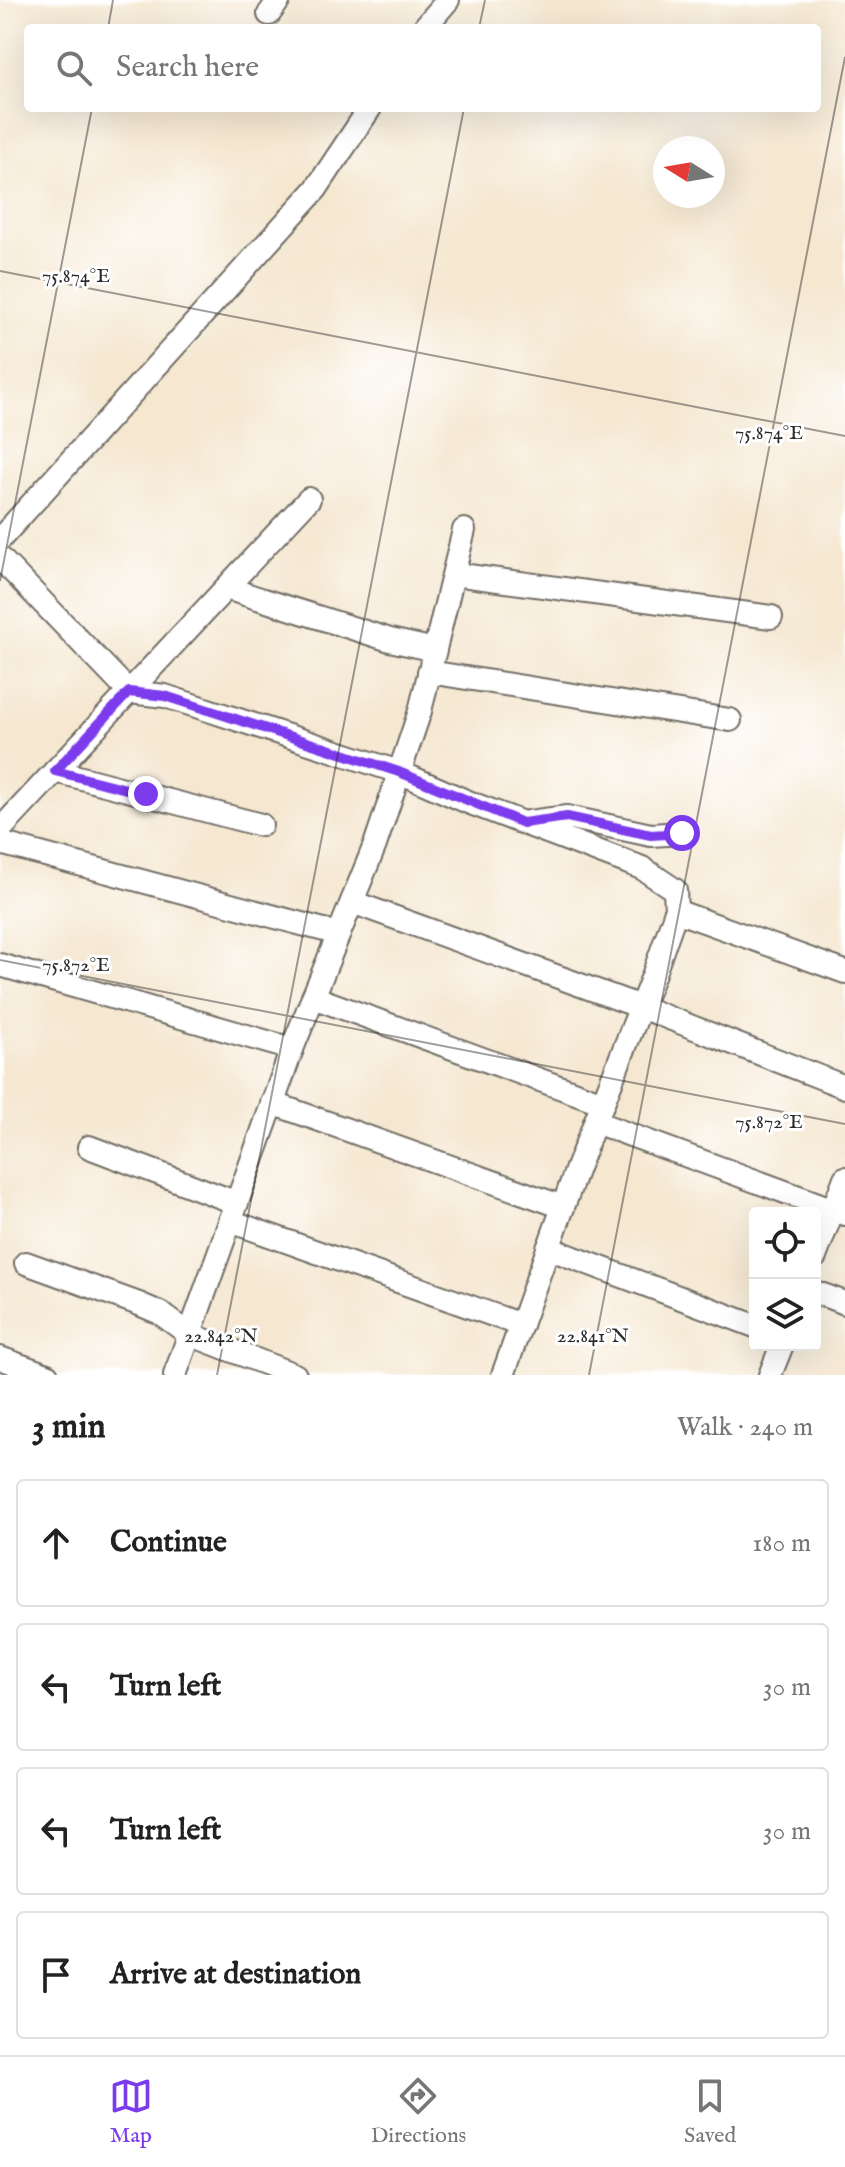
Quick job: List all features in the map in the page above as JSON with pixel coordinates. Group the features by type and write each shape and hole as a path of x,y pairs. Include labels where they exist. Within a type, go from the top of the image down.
{"street":[{"path":"427,24 448,0"},
{"path":"0,539 316,189 367,112"},
{"path":"0,830 309,499"},
{"path":"175,1375 292,1049 375,845 432,661 464,530"},
{"path":"0,558 129,692 165,696 399,772 642,868 675,890 676,911 563,1207 503,1375"},
{"path":"454,574 771,617"},
{"path":"226,588 390,640 432,661 730,720"},
{"path":"55,771 261,825"},
{"path":"523,823 567,817 651,835 682,833"},
{"path":"0,843 339,934"},
{"path":"352,902 641,1007 845,1087"},
{"path":"676,911 845,972"},
{"path":"0,965 292,1049"},
{"path":"313,997 839,1212"},
{"path":"272,1103 563,1207"},
{"path":"89,1147 233,1212 521,1325"},
{"path":"821,1246 839,1212 845,1178"},
{"path":"548,1248 749,1324"},
{"path":"26,1263 160,1313 189,1334 295,1375"},
{"path":"821,1294 845,1303"},
{"path":"770,1375 780,1351"},
{"path":"0,1358 47,1375"}],"route":[{"path":"146,794 55,771 129,692 165,696 399,772 523,823 567,817 651,835 682,833"}]}
